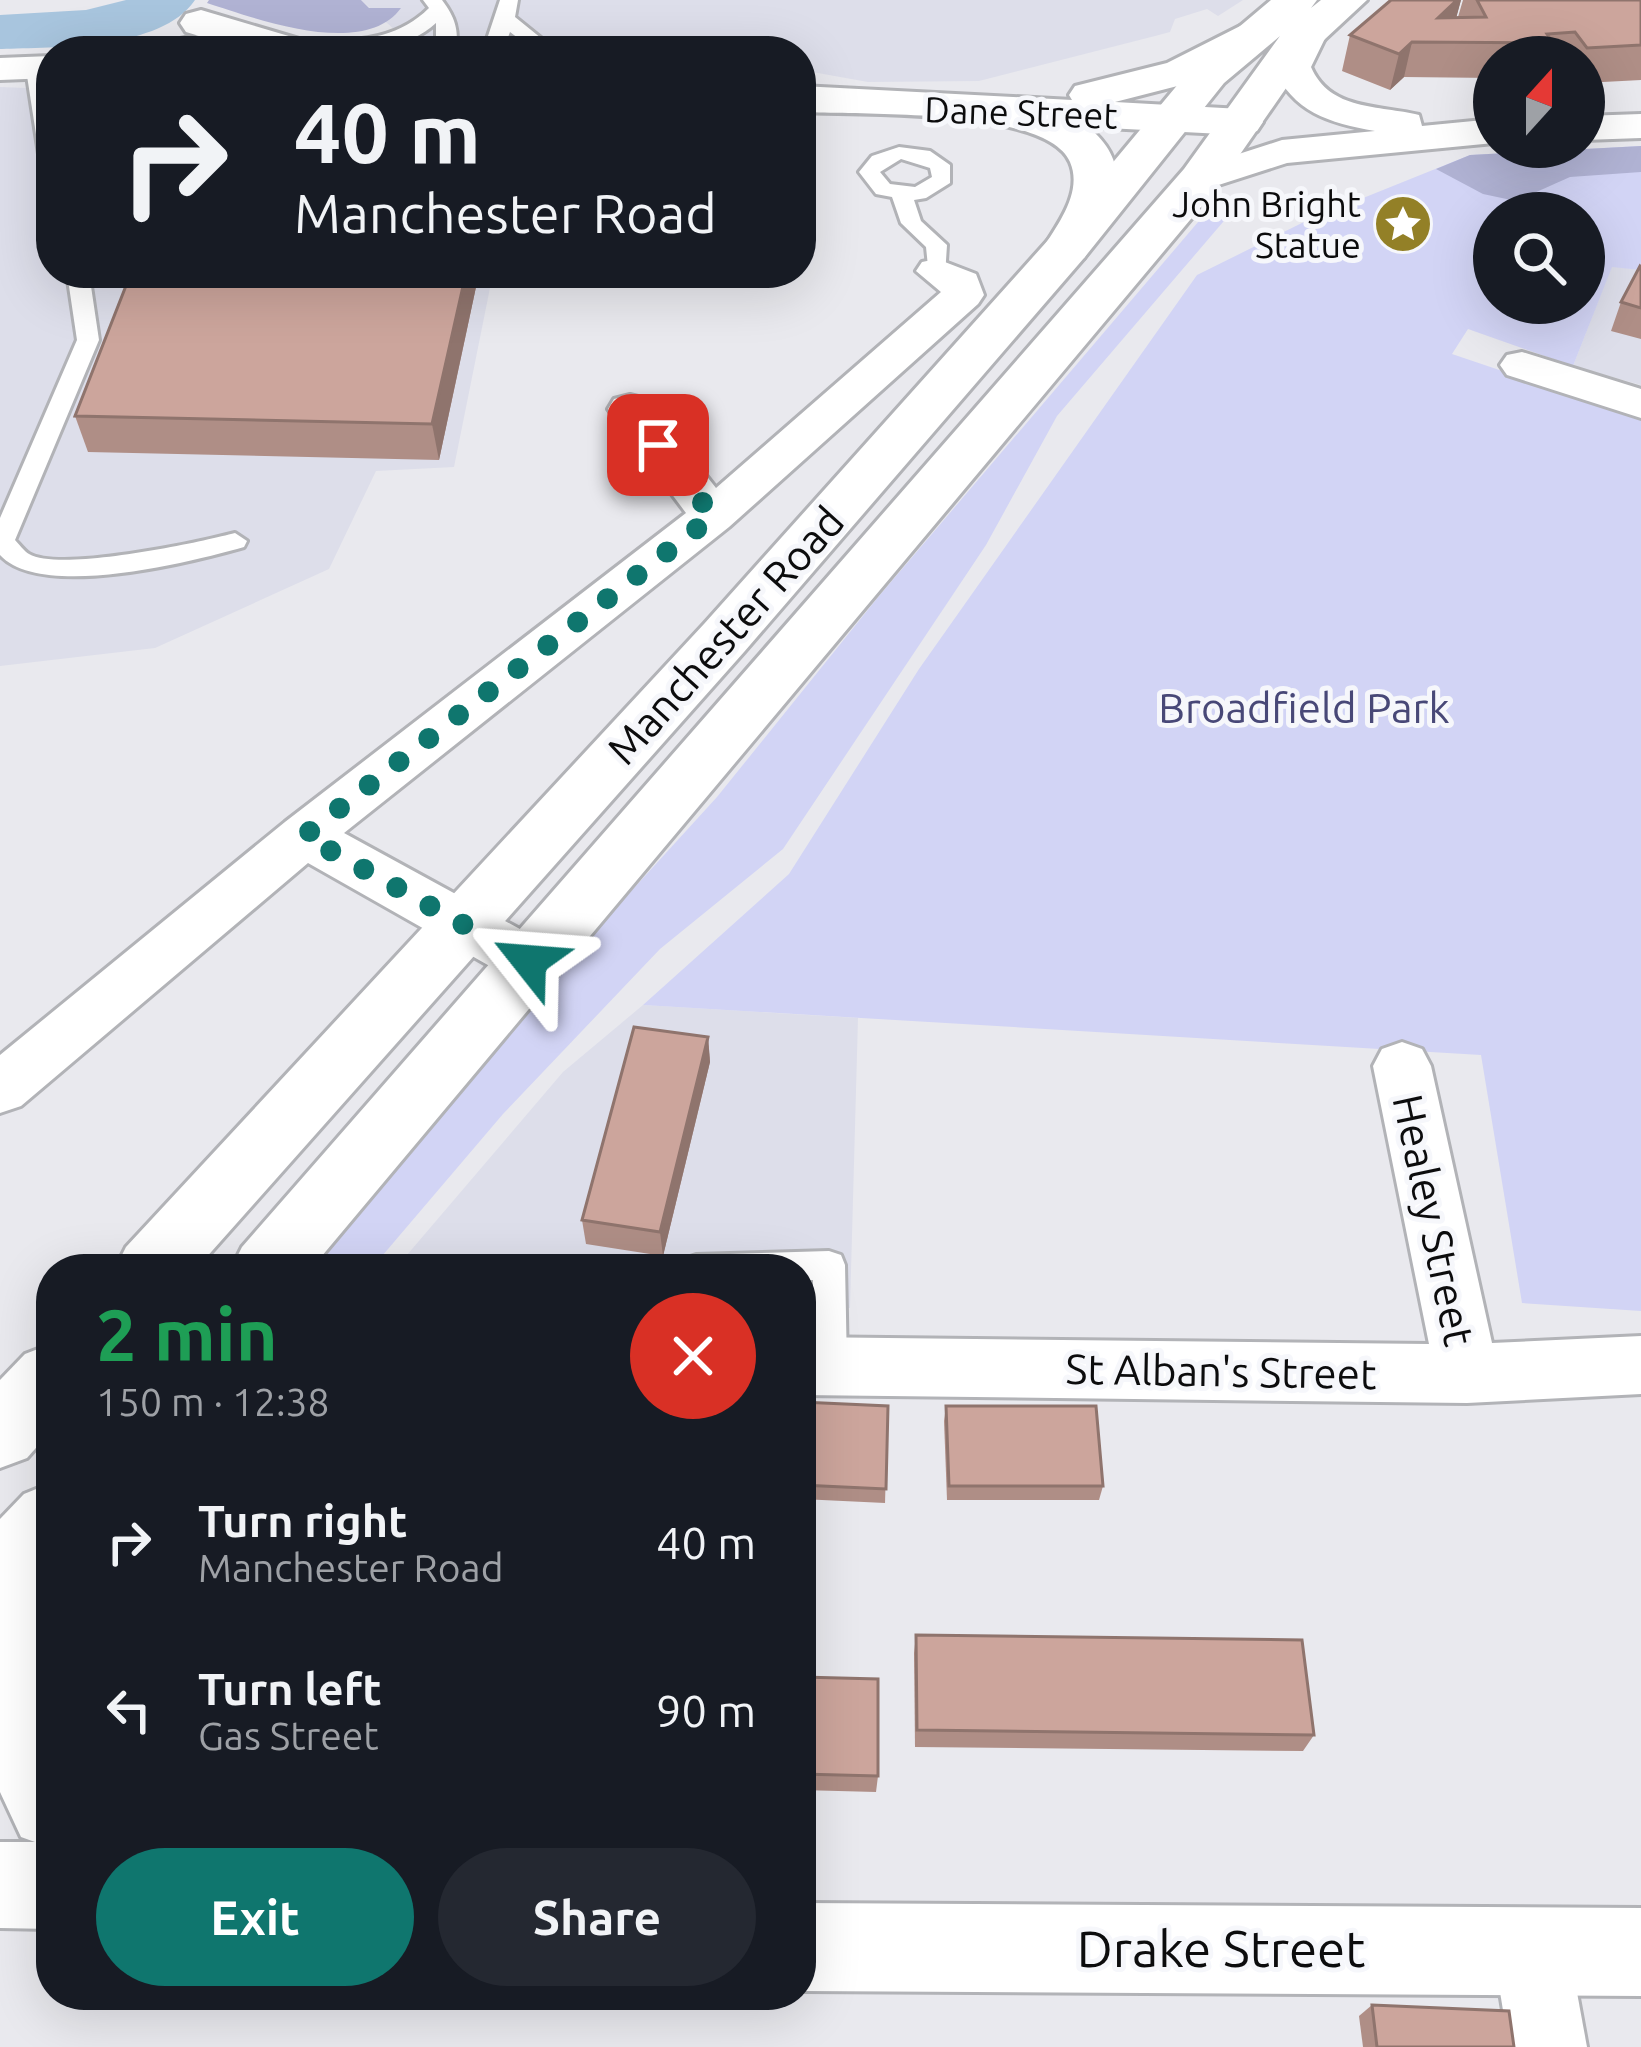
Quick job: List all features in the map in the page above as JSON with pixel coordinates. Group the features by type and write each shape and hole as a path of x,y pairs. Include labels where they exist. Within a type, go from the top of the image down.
{"main road":[{"path":"999,111 1077,99 1182,72 1309,13"},
{"name":"Manchester Road","path":"165,1254 466,926 1067,248 1209,74 1309,13"},
{"name":"Manchester Road","path":"280,1254 1200,179 1309,13"},
{"name":"Dane Street","path":"816,100 1241,122"},
{"path":"999,111 1058,128 1086,148 1094,163 1094,198 1067,248"},
{"path":"0,1433 36,1394"},
{"path":"0,1576 36,1536"},
{"path":"32,1856 17,1736 30,1629 36,1615"},
{"path":"0,1772 32,1856"},
{"name":"Drake Street","path":"816,1947 1641,1952"}],"street":[{"path":"1309,13 1292,67 1306,94 1319,103 1382,121 1473,129"},
{"path":"1241,122 1473,130"},
{"path":"1605,127 1641,126"},
{"path":"1200,179 1282,152 1473,133"},
{"name":"Manchester Road","path":"0,1089 304,836 713,516 964,295 961,283 937,271"},
{"path":"1513,409 1532,368 1641,404"},
{"path":"630,409 713,516"},
{"path":"304,836 529,961"},
{"name":"Healey Street","path":"1402,1066 1467,1374"},
{"name":"St Alban's Street","path":"816,1366 1467,1374 1641,1365"},
{"path":"1531,1949 1548,2047"}],"lane":[{"path":"406,36 424,28 436,4"},
{"path":"436,4 448,36"},
{"path":"507,9 533,36"},
{"path":"29,68 36,100"},
{"path":"901,194 914,226 933,239 940,251 937,271"},
{"path":"82,288 88,340 2,542 23,562 74,565 186,556 236,542"},
{"path":"816,1265 829,1265 816,1366"}],"shaded area":[{"path":"361,0 1243,0 1218,16 1207,9 1175,19 1170,32 979,81 868,82 816,73 816,36 402,36"},
{"path":"361,0 369,8 401,8 384,23 337,33 281,25 207,3"},
{"path":"127,8 151,26 119,36 36,36 36,44 0,47 0,20"},
{"path":"0,87 36,88 36,288 490,288 454,467 376,471 329,569 155,648 0,666"},
{"path":"1641,146 1641,172 1570,177 1536,192 1479,192 1436,169 1473,155 1473,168 1605,168 1605,148"},
{"path":"1612,266 1641,270 1641,385 1573,366 1589,324 1605,324 1605,284"},
{"path":"643,1005 858,1018 850,1308 816,1307 816,1254 408,1254 563,1072"}],"green space":[{"name":"Broadfield Park","path":"1641,146 1641,270 1612,267 1605,285 1605,192 1473,192 1473,324 1590,324 1573,366 1468,329 1452,354 1641,418 1641,1311 1522,1303 1481,1055 643,1005 789,874 919,669 1197,275 1306,221 1470,155 1473,168 1605,168 1605,148"},
{"path":"1216,201 1235,208 1057,416 986,545 783,849 660,949 503,1114 384,1254 327,1254 520,1013 717,797 879,596"}],"building":[{"path":"1391,0 1457,0 1438,18 1486,17 1477,0 1641,0 1641,45 1605,47 1605,36 1575,32 1473,36 1473,42 1412,42 1399,54 1350,35"},
{"path":"1641,267 1641,308 1621,302"},
{"path":"125,288 463,288 432,424 75,416"},
{"path":"634,1027 708,1037 660,1232 582,1220"},
{"path":"816,1403 888,1406 886,1489 816,1486"},
{"path":"946,1406 1096,1406 1103,1486 949,1486"},
{"path":"916,1635 1302,1640 1314,1735 917,1730"},
{"path":"816,1677 878,1679 878,1776 816,1774"},
{"path":"1372,2005 1509,2011 1514,2047 1377,2047"}],"waterway":[{"path":"0,32 108,24 167,0"}],"place":[{"name":"John Bright Statue","path":"1403,224"}],"route":[{"path":"529,961 304,836 713,516 658,445"}]}
